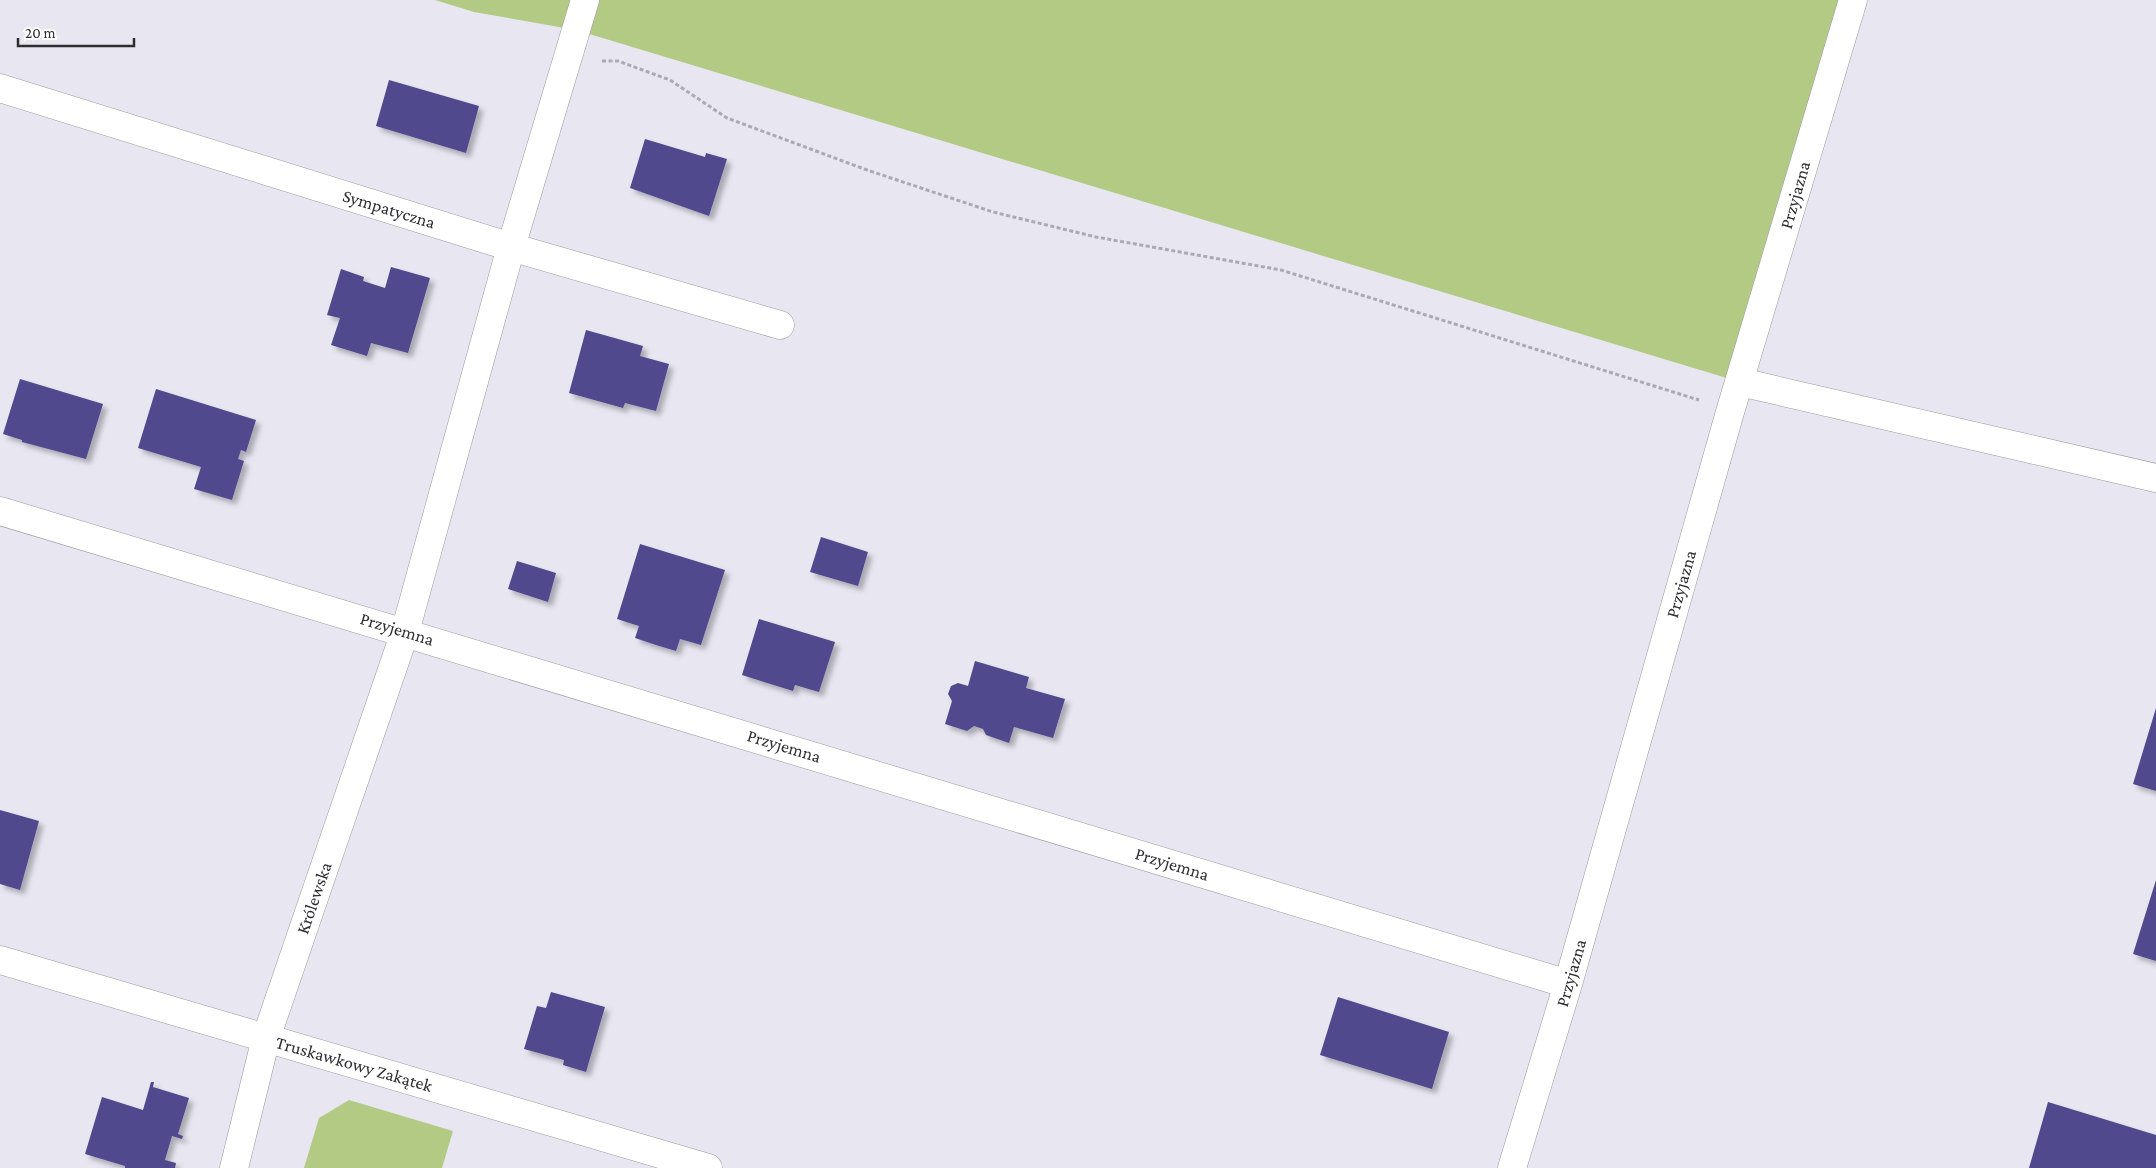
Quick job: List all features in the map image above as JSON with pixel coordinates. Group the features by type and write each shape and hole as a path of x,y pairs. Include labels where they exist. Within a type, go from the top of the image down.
{"street":[{"name":"Królewska","path":"234,1168 266,1038 405,632 511,246 585,0"},
{"name":"Przyjazna","path":"1512,1168 1568,984 1730,412 1852,0"},
{"name":"Sympatyczna","path":"0,88 511,246 780,325"},
{"path":"1740,382 2156,478"},
{"name":"Przyjemna","path":"0,511 1568,984"},
{"name":"Truskawkowy Zakątek","path":"0,960 708,1168"}],"path":[{"path":"566,62 618,61 670,80 727,118 868,170 993,212 1096,237 1281,270 1690,396 1730,412"}],"green space":[{"path":"435,0 1853,0 1740,382 576,30 474,12"},
{"path":"349,1100 453,1131 442,1168 304,1168 319,1118"}],"building":[{"path":"389,80 479,106 466,153 376,126"},
{"path":"645,139 705,157 706,153 727,159 709,216 630,188"},
{"path":"391,267 430,278 408,353 371,343 367,356 331,345 340,318 327,315 341,269 364,277 363,281 385,288"},
{"path":"586,330 643,346 640,356 669,364 656,411 625,403 623,408 569,393"},
{"path":"20,379 103,404 86,459 22,442 22,440 3,434"},
{"path":"156,389 256,420 246,452 241,450 238,459 244,461 232,500 194,489 201,467 138,448"},
{"path":"821,537 868,552 858,586 810,572"},
{"path":"640,544 725,570 701,645 680,639 676,651 656,645 635,638 639,626 617,619"},
{"path":"517,561 556,573 548,602 508,589"},
{"path":"759,619 835,642 819,692 795,685 793,691 742,675"},
{"path":"975,661 1029,677 1026,688 1065,699 1053,738 1014,727 1009,743 986,735 983,729 974,726 967,731 945,724 952,701 948,694 951,686 958,683 968,686"},
{"path":"2156,708 2156,791 2133,784"},
{"path":"0,810 39,821 20,890 0,884"},
{"path":"2156,880 2156,961 2133,954"},
{"path":"551,992 605,1007 586,1072 563,1065 564,1060 524,1049 537,1006 546,1008"},
{"path":"1338,997 1449,1032 1432,1089 1320,1055"},
{"path":"151,1082 154,1082 153,1087 189,1098 178,1134 183,1136 182,1139 172,1136 165,1160 176,1163 175,1168 125,1168 125,1166 85,1154 102,1097 143,1110"},
{"path":"2048,1102 2156,1135 2156,1168 2029,1168"}]}
